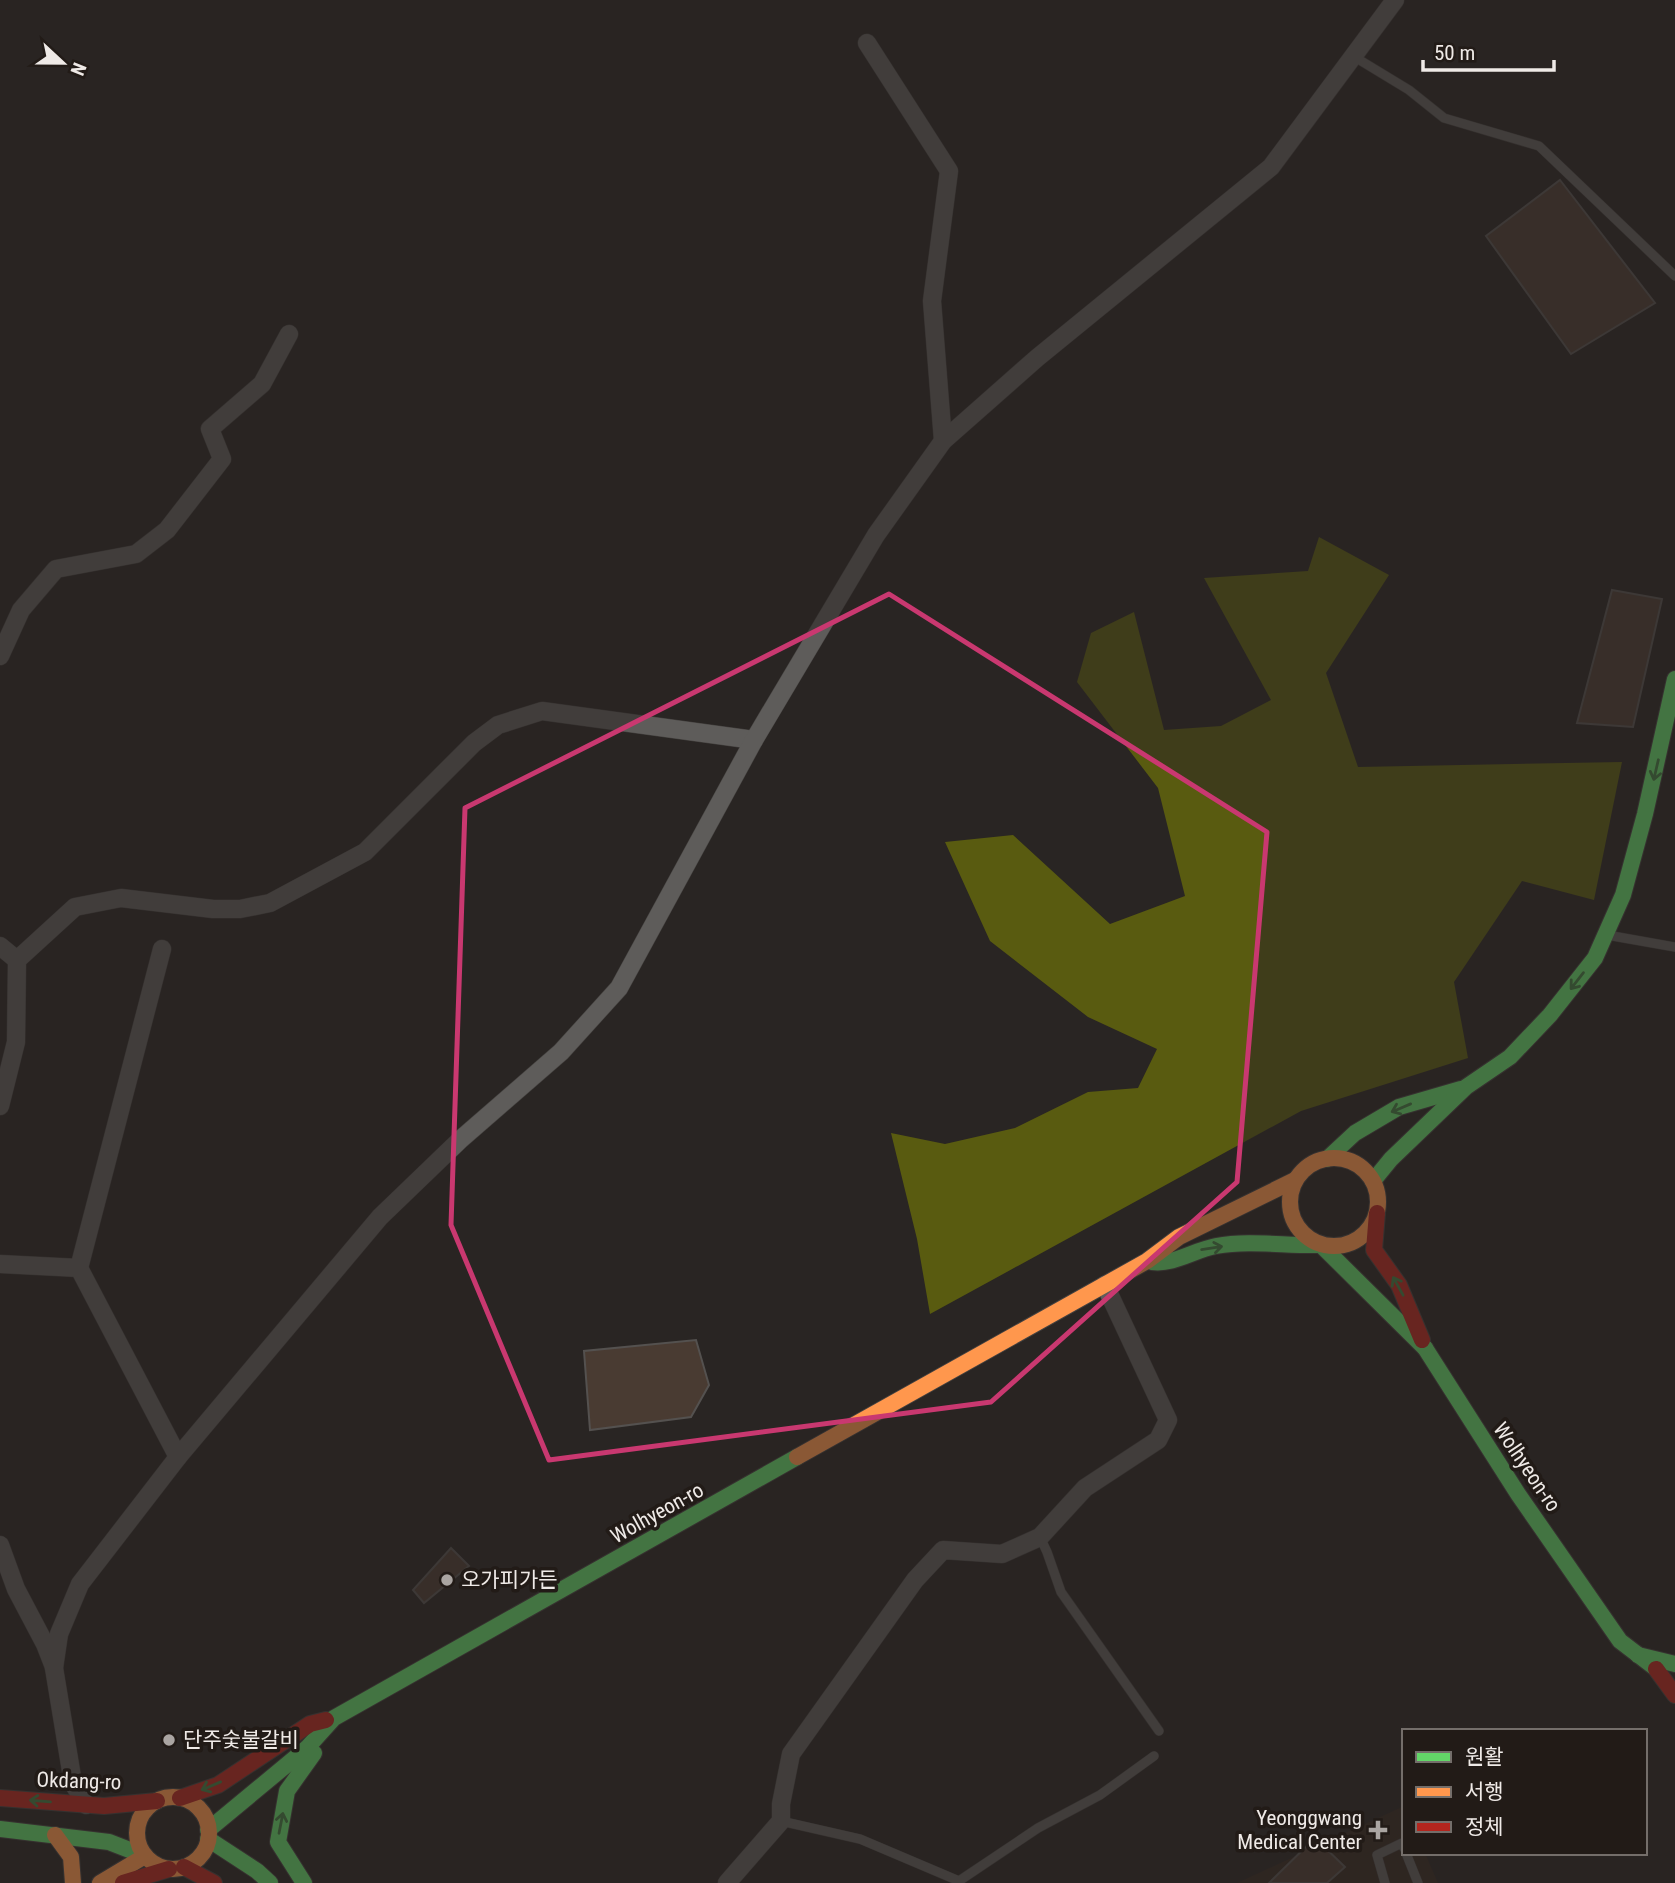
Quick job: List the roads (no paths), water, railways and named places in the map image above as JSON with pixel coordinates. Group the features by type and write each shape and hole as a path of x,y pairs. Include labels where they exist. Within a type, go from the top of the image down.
{"main road":[{"path":"1373,1181 1391,1159 1466,1087 1510,1057 1550,1015 1595,958 1623,895 1646,814 1675,679"},
{"path":"1327,1159 1354,1133 1399,1107 1466,1087"},
{"path":"1340,1158 1364,1170 1373,1181 1377,1195 1374,1250 1399,1285 1425,1348 1321,1245 1299,1230 1290,1206 1291,1193 1295,1180 1315,1162 1340,1158"},
{"name":"Wolhyeon-ro","path":"208,1834 307,1748 334,1718 1105,1285 1147,1261 1179,1237 1295,1180"},
{"path":"1147,1261 1163,1264 1200,1250 1247,1242 1285,1247 1336,1247 1351,1243 1368,1229 1377,1209"},
{"name":"Wolhyeon-ro","path":"1425,1348 1518,1494 1620,1641 1675,1683"},
{"path":"1638,1656 1675,1664"},
{"path":"1656,1669 1675,1695"},
{"path":"180,1798 218,1785 310,1724 334,1718"},
{"path":"304,1883 278,1842 287,1791 308,1764 334,1718"},
{"path":"122,1883 176,1868 201,1855 208,1834 206,1819 200,1809 191,1802 168,1797 148,1807 138,1826 139,1847 153,1863 176,1868 214,1883"},
{"name":"Okdang-ro","path":"0,1798 104,1806 157,1801"},
{"path":"0,1829 109,1842 145,1856"},
{"path":"208,1834 270,1883"},
{"path":"55,1835 71,1857 73,1883"},
{"path":"100,1883 145,1856"}],"street":[{"path":"54,1668 59,1634 80,1584 178,1457 380,1217 461,1139 561,1052 618,988 754,740 876,535 943,441 1038,358 1271,167 1395,0"},
{"path":"867,43 949,171 932,301 943,441"},
{"path":"0,656 21,610 57,569 136,554 167,530 222,459 210,429 262,384 289,334"},
{"path":"0,1106 16,1042 17,960 75,907 121,898 213,909 240,909 270,903 365,852 474,743 498,725 542,711 754,740"},
{"path":"0,947 17,960"},
{"path":"162,949 79,1268 178,1457"},
{"path":"0,1264 79,1268"},
{"path":"727,1883 781,1821 791,1754 915,1580 943,1550 1002,1554 1040,1537 1086,1488 1158,1440 1168,1420 1105,1285"},
{"path":"0,1545 8,1588 45,1644 54,1668 73,1783 86,1805"}],"lane":[{"path":"1353,56 1409,90 1444,118 1539,146 1675,276"},
{"path":"1605,935 1675,947"},
{"path":"1040,1537 1061,1592 1160,1731"},
{"path":"781,1821 870,1843 959,1881 1038,1828 1100,1795 1154,1756"},
{"path":"1385,1883 1377,1856 1402,1843"},
{"path":"1407,1855 1418,1883"}],"place":[{"name":"오가피가든","path":"447,1580"},
{"name":"단주숯불갈비","path":"169,1740"},
{"name":"Yeonggwang Medical Center","path":"1378,1830"}]}
